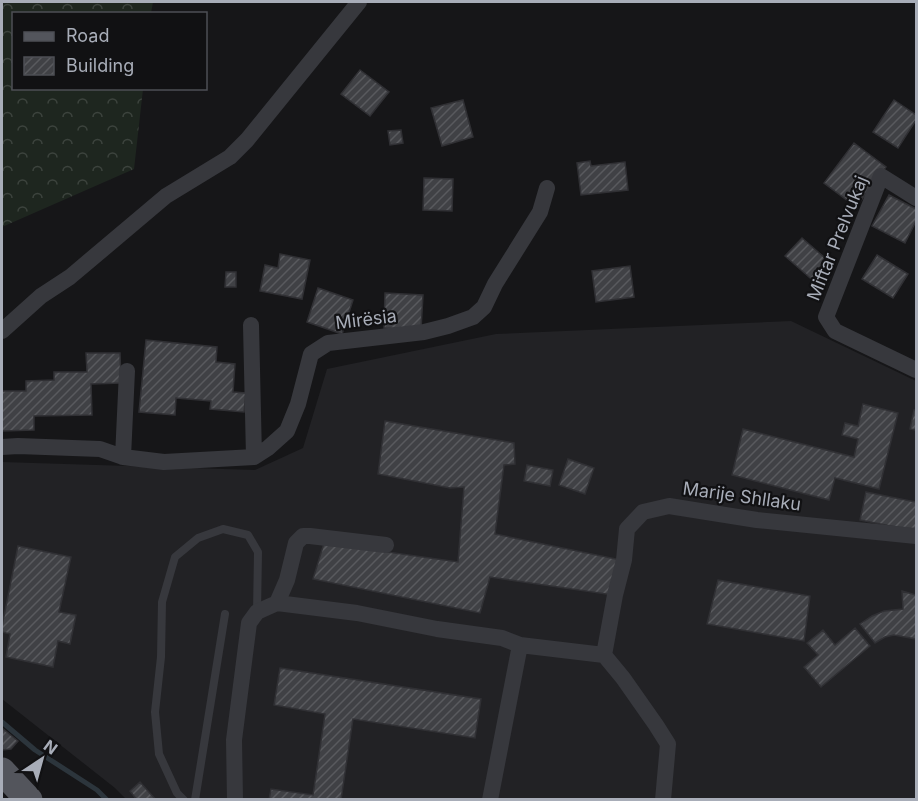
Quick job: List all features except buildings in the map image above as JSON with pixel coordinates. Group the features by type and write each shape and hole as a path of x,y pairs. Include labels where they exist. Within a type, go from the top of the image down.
{"main road":[{"path":"2,771 29,800"}],"street":[{"path":"2,331 41,296 70,277 166,196 230,157 248,140 359,2"},
{"name":"Miftar Prelvukaj","path":"916,198 880,176 826,317 835,331 916,370"},
{"name":"Mirësia","path":"254,457 287,431 298,404 311,354 328,344 424,332 448,326 473,317 484,307 500,275 540,212 547,188"},
{"path":"2,447 100,449 123,457 164,462 254,457 251,325"},
{"path":"123,457 128,370"},
{"name":"Marije Shllaku","path":"604,655 624,561 627,530 643,512 669,506 757,520 916,536"},
{"path":"277,603 287,580 296,543 303,536 386,545"},
{"path":"235,800 235,734 249,623 258,612 277,603 357,612 502,638 520,645 604,655 623,678 668,744 663,800"},
{"path":"490,800 520,645"}],"lane":[{"path":"184,800 177,793 159,754 155,712 161,657 162,602 175,558 198,538 223,528 248,535 258,552 258,612"},
{"path":"195,800 225,614"}],"shaded area":[{"path":"791,321 916,381 916,799 126,799 2,699 2,462 255,470 303,448 327,369 496,334"}],"green space":[{"path":"2,2 153,2 151,12 12,12 12,90 143,90 134,169 2,227"}],"waterway":[{"path":"2,722 35,750 97,790 107,800"}]}
